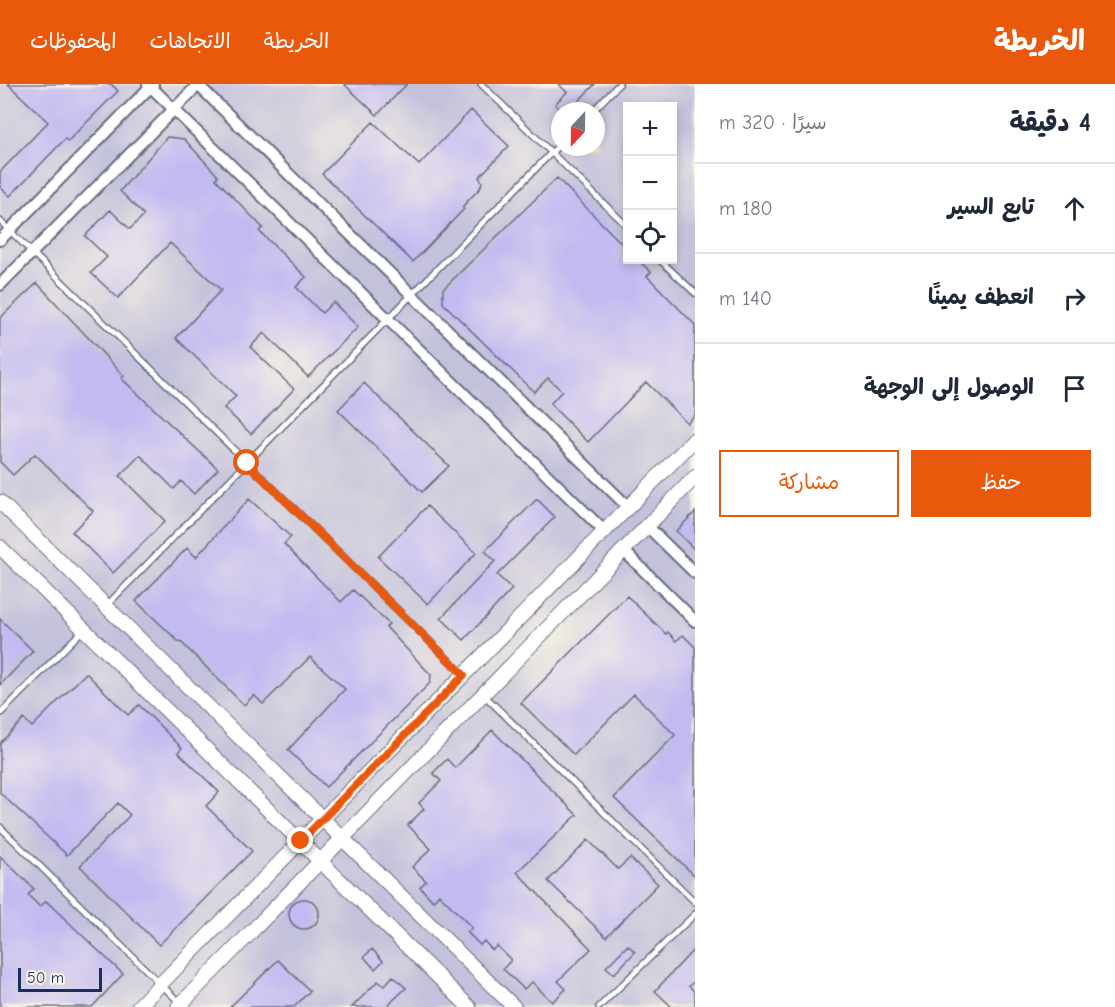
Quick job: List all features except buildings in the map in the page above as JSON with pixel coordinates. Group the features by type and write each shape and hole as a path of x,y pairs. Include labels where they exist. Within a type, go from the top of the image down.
{"street":[{"path":"0,285 198,84 628,507"},
{"path":"0,240 151,85 604,531"},
{"path":"138,1007 695,439"},
{"path":"181,1006 695,477"},
{"path":"0,502 514,1007"},
{"path":"647,526 695,573"},
{"path":"0,547 469,1007"},
{"path":"623,550 695,621"}],"lane":[{"path":"481,84 551,152"},
{"path":"602,102 619,84"},
{"path":"106,607 551,154"},
{"path":"555,156 623,223"},
{"path":"0,221 464,675"},
{"path":"664,264 695,294"},
{"path":"0,714 84,629"},
{"path":"483,694 695,902"},
{"path":"0,826 181,1006"},
{"path":"599,1007 695,914"}],"shaded area":[{"path":"0,84 695,84 695,1007 0,1007"}],"route":[{"path":"247,463 464,675 301,841"}]}
